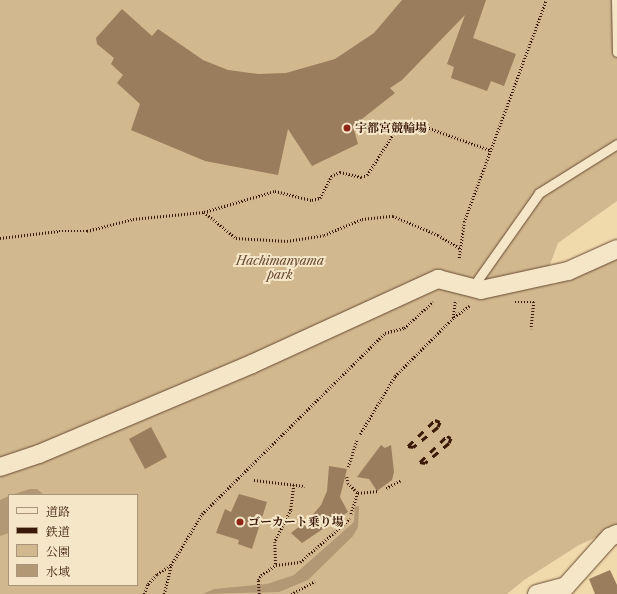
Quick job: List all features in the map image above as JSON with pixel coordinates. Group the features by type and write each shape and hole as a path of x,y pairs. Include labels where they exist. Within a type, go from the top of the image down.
{"street":[{"path":"0,467 47,451 252,364 438,279 473,296 481,290 568,271 617,249"},
{"path":"536,594 566,586 610,537 617,534"}],"lane":[{"path":"616,0 617,52"},
{"path":"473,296 539,193 617,144"}],"path":[{"path":"459,258 464,222 546,0"},
{"path":"0,238 58,231 87,231 133,218 204,212 275,191 312,200 320,198 331,176 340,172 361,177 367,175 397,128 415,123 490,150"},
{"path":"204,212 236,238 287,241 324,235 362,219 393,216 438,235 460,248"},
{"path":"453,318 455,296"},
{"path":"360,434 395,376 467,306 473,296"},
{"path":"164,594 171,565 202,514 385,333 404,328 435,300"},
{"path":"508,302 534,302 531,329"},
{"path":"348,468 357,440"},
{"path":"347,478 348,483 358,493"},
{"path":"254,480 305,486"},
{"path":"386,488 400,481"},
{"path":"276,565 275,542 291,510 294,485"},
{"path":"358,493 378,491"},
{"path":"259,594 261,575 276,565 300,562 350,517 358,493"},
{"path":"144,594 157,574 171,565"},
{"path":"292,594 314,581"}],"green space":[{"name":"Hachimanyama park","path":"0,0 617,0 617,201 558,243 549,267 553,285 617,256 617,528 579,545 524,580 507,594 0,594"}],"water":[{"path":"30,489 37,489 43,494 14,494"},
{"path":"8,496 8,533 0,536 0,500"},
{"path":"359,506 358,527 353,536 308,580 279,592 203,594 214,589 267,584 294,575 354,522 355,507"}],"building":[{"path":"402,0 486,0 473,38 516,54 504,86 491,81 487,91 451,78 454,67 447,64 465,15 402,80 390,88 395,93 353,126 358,144 312,166 288,129 278,175 205,161 131,130 140,104 117,83 123,75 111,64 114,58 97,44 96,38 122,9 152,36 158,29 203,60 228,70 258,74 286,73 335,59 374,33"},
{"path":"151,427 167,457 145,469 129,439"},
{"path":"381,445 385,448 391,445 394,472 392,480 377,491 369,479 357,477"},
{"path":"329,466 347,469 340,497 348,512 302,543 291,533 310,518 321,505 327,491"},
{"name":"ゴーカート乗り場","path":"239,494 267,502 252,549 238,544 239,540 216,533 225,509 231,512"},
{"path":"610,570 617,585 617,594 595,594 589,579"}],"railway":[{"path":"435,420 440,422 438,427 413,447 408,446 435,420"},
{"path":"447,436 451,438 449,443 425,463 420,462 447,436"}],"place":[{"name":"宇都宮競輪場","path":"347,128"},
{"name":"ゴーカート乗り場","path":"240,522"}]}
